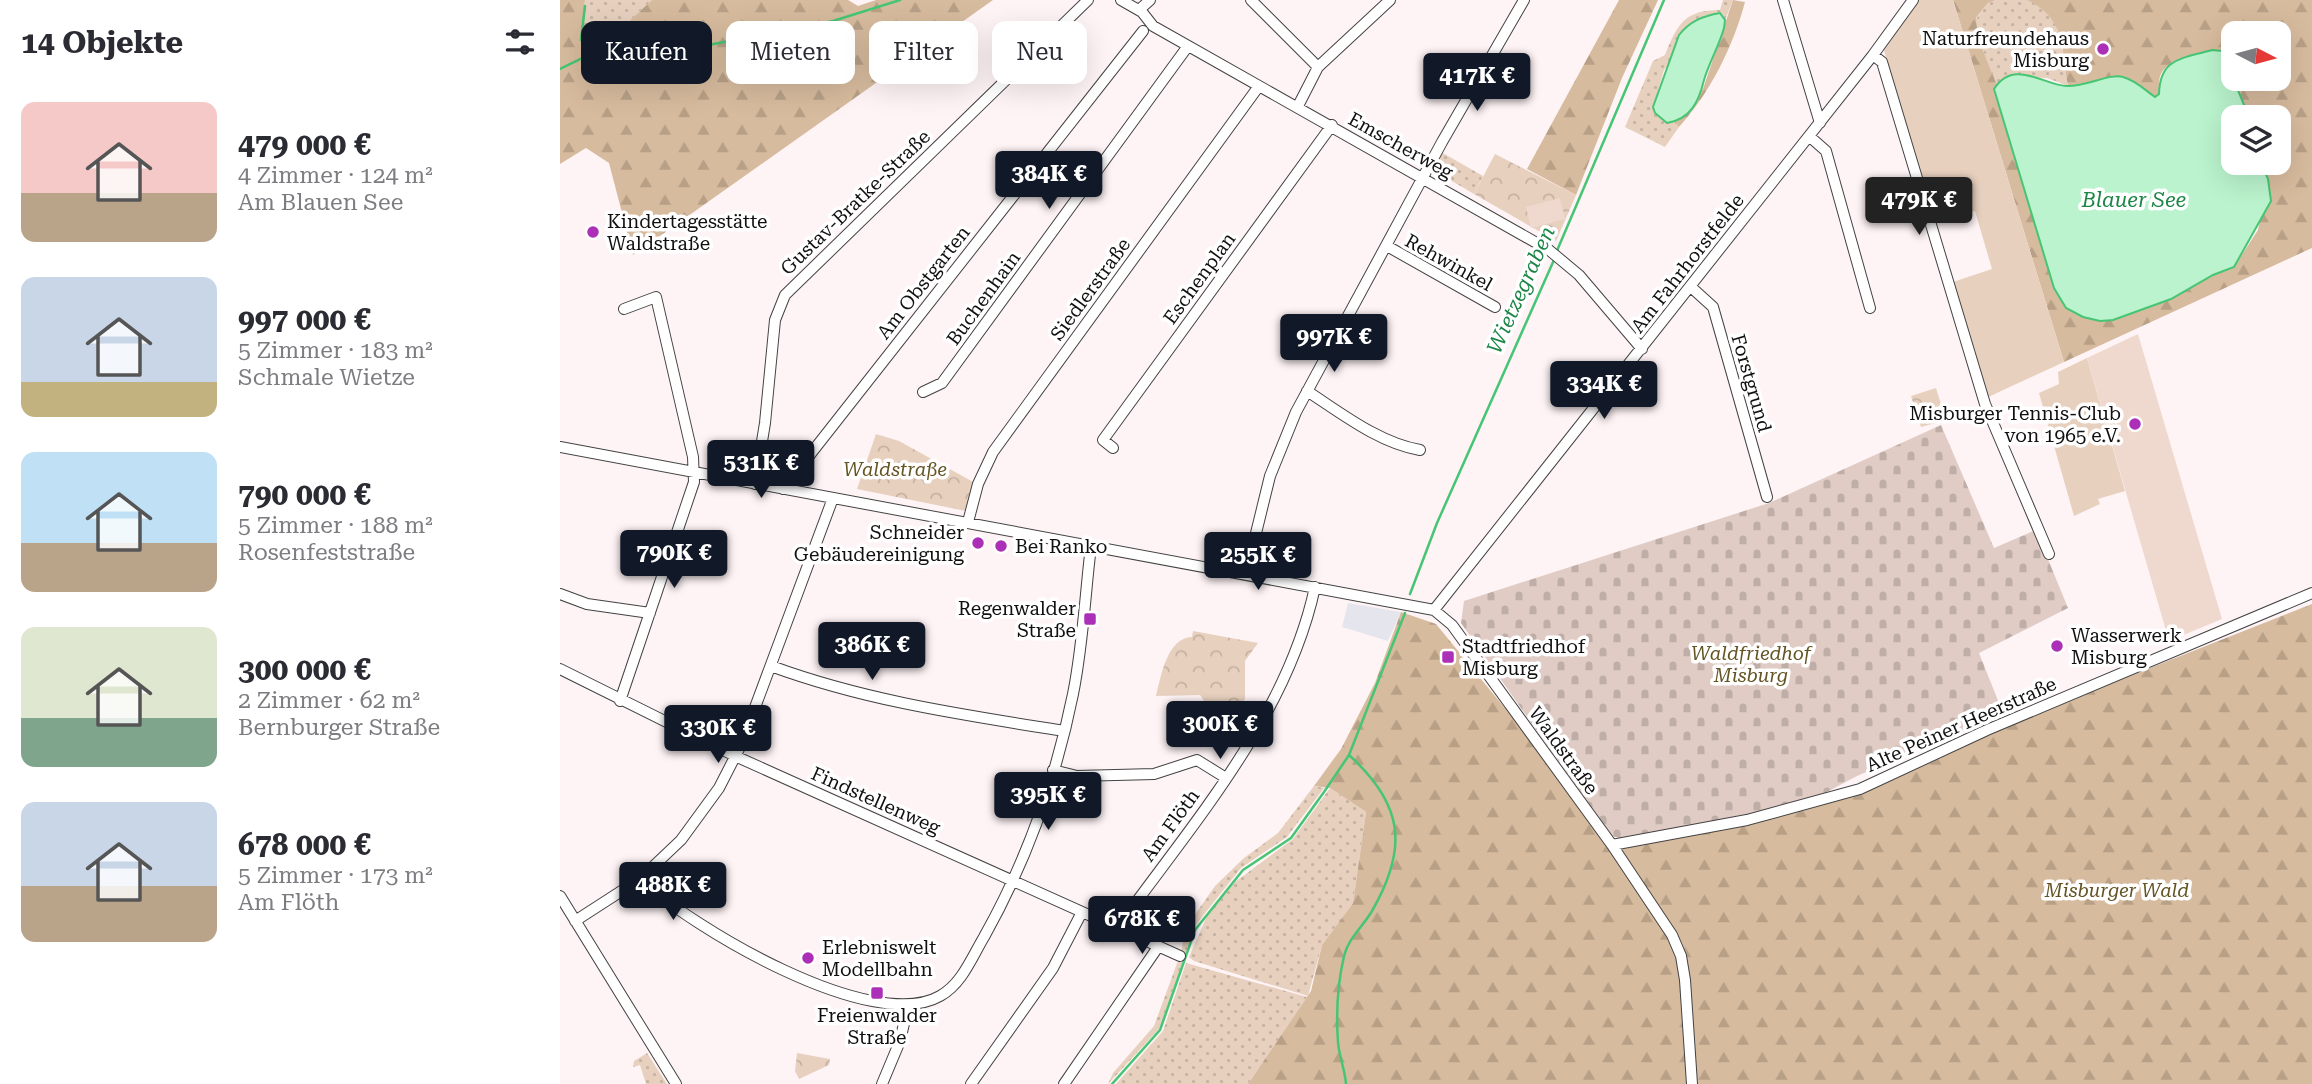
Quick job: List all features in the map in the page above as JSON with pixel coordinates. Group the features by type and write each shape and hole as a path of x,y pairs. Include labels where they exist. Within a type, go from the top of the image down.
{"street":[{"name":"Gustav-Bratke-Straße","path":"755,484 764,431 775,320 785,295 1088,0"},
{"name":"Emscherweg","path":"1121,0 1139,10 1153,26 1552,252 1601,298 1642,349"},
{"path":"1139,10 1150,0"},
{"path":"1251,0 1318,67"},
{"path":"1297,106 1318,67 1390,0"},
{"path":"1247,574 1270,476 1307,391 1423,177 1524,0"},
{"path":"1783,0 1820,123"},
{"name":"Am Fahrhorstfelde","path":"1434,610 1820,123 1913,0"},
{"name":"Am Obstgarten","path":"783,489 1143,31"},
{"name":"Buchenhain","path":"923,392 942,383 1188,46"},
{"path":"1873,55 1882,62 1985,404 2049,554"},
{"name":"Siedlerstraße","path":"968,522 978,485 993,452 1259,86"},
{"name":"Eschenplan","path":"1113,447 1102,440 1332,125"},
{"path":"1809,136 1826,151 1870,307"},
{"name":"Rehwinkel","path":"1387,246 1495,307"},
{"name":"Forstgrund","path":"1690,287 1713,307 1767,497"},
{"path":"620,701 694,482 656,297 624,309"},
{"path":"1307,391 1378,434 1406,448 1420,450"},
{"path":"560,447 1434,610"},
{"path":"575,921 640,879 702,814 736,756 833,498"},
{"path":"640,879 771,965 822,987 908,1006 936,999 958,980 1012,881 1054,770 1079,658 1091,546"},
{"name":"Am Flöth","path":"1118,927 1250,743 1300,640 1315,587"},
{"name":"Alte Peiner Heerstraße","path":"1612,845 1748,820 1808,806 1860,789 1987,730 2312,593"},
{"path":"560,594 587,604 650,613"},
{"name":"Waldstraße","path":"1434,610 1452,625 1612,845 1672,935 1681,956 1692,1084"},
{"path":"771,666 831,687 886,701 1064,731"},
{"name":"Findstellenweg","path":"560,670 736,756 1180,956"},
{"path":"1054,770 1077,776 1154,774 1197,760 1226,778"},
{"path":"560,896 676,1084"},
{"path":"971,1084 1053,968 1082,912"},
{"path":"1064,1084 1143,973 1157,947"},
{"path":"882,1084 900,1041 908,1006"}],"shaded area":[{"path":"1560,198 1565,219 1531,228 1526,207"},
{"name":"Misburger Tennis-Club von 1965 e.V.","path":"2138,334 2222,619 2169,641 2087,358"},
{"path":"1348,603 1401,612 1388,641 1342,627"}],"green space":[{"path":"560,0 585,0 581,21 581,84 712,84 712,21 629,21 652,0 848,0 858,6 876,0 993,0 963,21 869,21 869,84 874,84 633,255 609,163 586,148 560,164"},
{"path":"585,0 652,0 629,21 583,21"},
{"path":"1619,0 1658,0 1622,78 1576,195 1527,169"},
{"path":"1723,0 1733,0 1725,20 1720,13 1704,16 1664,70 1653,107 1655,113 1667,123 1678,120 1676,124 1679,127 1665,147 1625,127 1653,61 1665,55 1678,28 1690,16 1720,10"},
{"path":"1733,0 1745,2 1734,36 1701,99 1679,127 1676,124 1678,120 1703,89"},
{"path":"1916,0 1953,0 2064,362 1986,398 1953,282 1992,269 1975,211 1935,223 1883,47"},
{"path":"1953,0 1996,0 1988,3 1976,18 1978,38 1997,85 1995,89 2054,288 2114,320 2171,299 2213,275 2234,267 2258,230 2268,179 2266,175 2291,175 2291,105 2245,105 2239,91 2291,91 2291,21 2221,21 2221,51 2198,53 2173,62 2161,74 2159,95 2155,97 2123,76 2068,86 2056,26 2049,16 2027,0 2312,0 2312,248 2064,362"},
{"path":"1996,0 2029,0 2041,6 2049,15 2060,37 2068,86 2047,78 2012,77 1997,85 1978,38 1976,19 1988,3"},
{"path":"1441,152 1483,176 1474,194 1435,171 1433,165"},
{"path":"1495,154 1576,195 1556,241 1474,194"},
{"path":"2087,358 2125,491 2098,499 2100,504 2074,516 2039,393 2059,384 2058,372"},
{"path":"1936,388 1946,420 1921,427 1911,396"},
{"name":"Waldfriedhof Misburg","path":"1941,425 1994,548 2036,530 2068,608 1979,653 2003,713 1857,776 1806,803 1625,839 1611,836 1461,623 1464,601 1769,503"},
{"name":"Waldstraße","path":"876,434 899,441 975,483 966,511 857,489"},
{"name":"Misburger Wald","path":"2312,604 2312,1084 1248,1084 1311,991 1322,945 1353,903 1366,812 1330,788 1314,786 1341,749 1375,683 1401,612 1436,624 1517,723 1611,849 1860,793 2028,716"},
{"path":"1193,631 1258,643 1245,661 1245,699 1224,729 1200,695 1156,696 1166,659 1177,644 1192,637"},
{"path":"1314,786 1324,788 1287,837 1241,868 1195,926 1185,955 1181,954 1185,929 1215,886 1244,858 1278,833"},
{"path":"1330,788 1366,812 1353,903 1322,945 1308,996 1194,961 1189,957 1208,914 1235,882 1293,839"},
{"path":"1179,958 1183,961 1159,1029 1108,1084 1113,1073 1154,1026"},
{"path":"1186,963 1307,997 1248,1084 1116,1084 1163,1031"},
{"path":"647,1053 667,1084 646,1084 640,1065 633,1067 634,1061"},
{"path":"797,1053 830,1059 829,1065 799,1079 795,1071"}],"water":[{"path":"1720,13 1725,20 1724,28 1696,102 1682,118 1667,123 1655,113 1653,107 1679,35 1697,20"},
{"name":"Blauer See","path":"2212,50 2221,51 2221,91 2238,91 2244,105 2221,105 2221,175 2266,175 2271,201 2234,267 2213,275 2171,299 2113,320 2100,321 2083,317 2066,308 2054,288 1994,89 2002,80 2020,74 2068,86 2118,76 2132,80 2155,97 2159,94 2163,73 2182,58"}],"waterway":[{"path":"712,44 833,21 900,0"},
{"name":"Wietzegraben","path":"1556,253 1664,0"},
{"path":"583,21 585,6"},
{"path":"560,69 581,59"},
{"name":"Wietzegraben","path":"1410,594 1437,523 1554,260"},
{"name":"Wietzegraben","path":"1112,1084 1160,1030 1195,930 1243,870 1291,838 1349,755 1405,613"},
{"path":"1346,1084 1337,1021 1344,956 1349,943 1372,911 1384,888 1392,867 1395,846 1395,827 1381,791 1349,755"}],"place":[{"name":"Naturfreundehaus Misburg","path":"2103,49"},
{"name":"Kindertagesstätte Waldstraße","path":"593,232"},
{"name":"Misburger Tennis-Club von 1965 e.V.","path":"2135,424"},
{"name":"Schneider Gebäudereinigung","path":"978,543"},
{"name":"Bei Ranko","path":"1001,546"},
{"name":"Regenwalder Straße","path":"1090,619"},
{"name":"Wasserwerk Misburg","path":"2057,646"},
{"name":"Stadtfriedhof Misburg","path":"1448,657"},
{"name":"Erlebniswelt Modellbahn","path":"808,958"},
{"name":"Freienwalder Straße","path":"877,993"}]}
